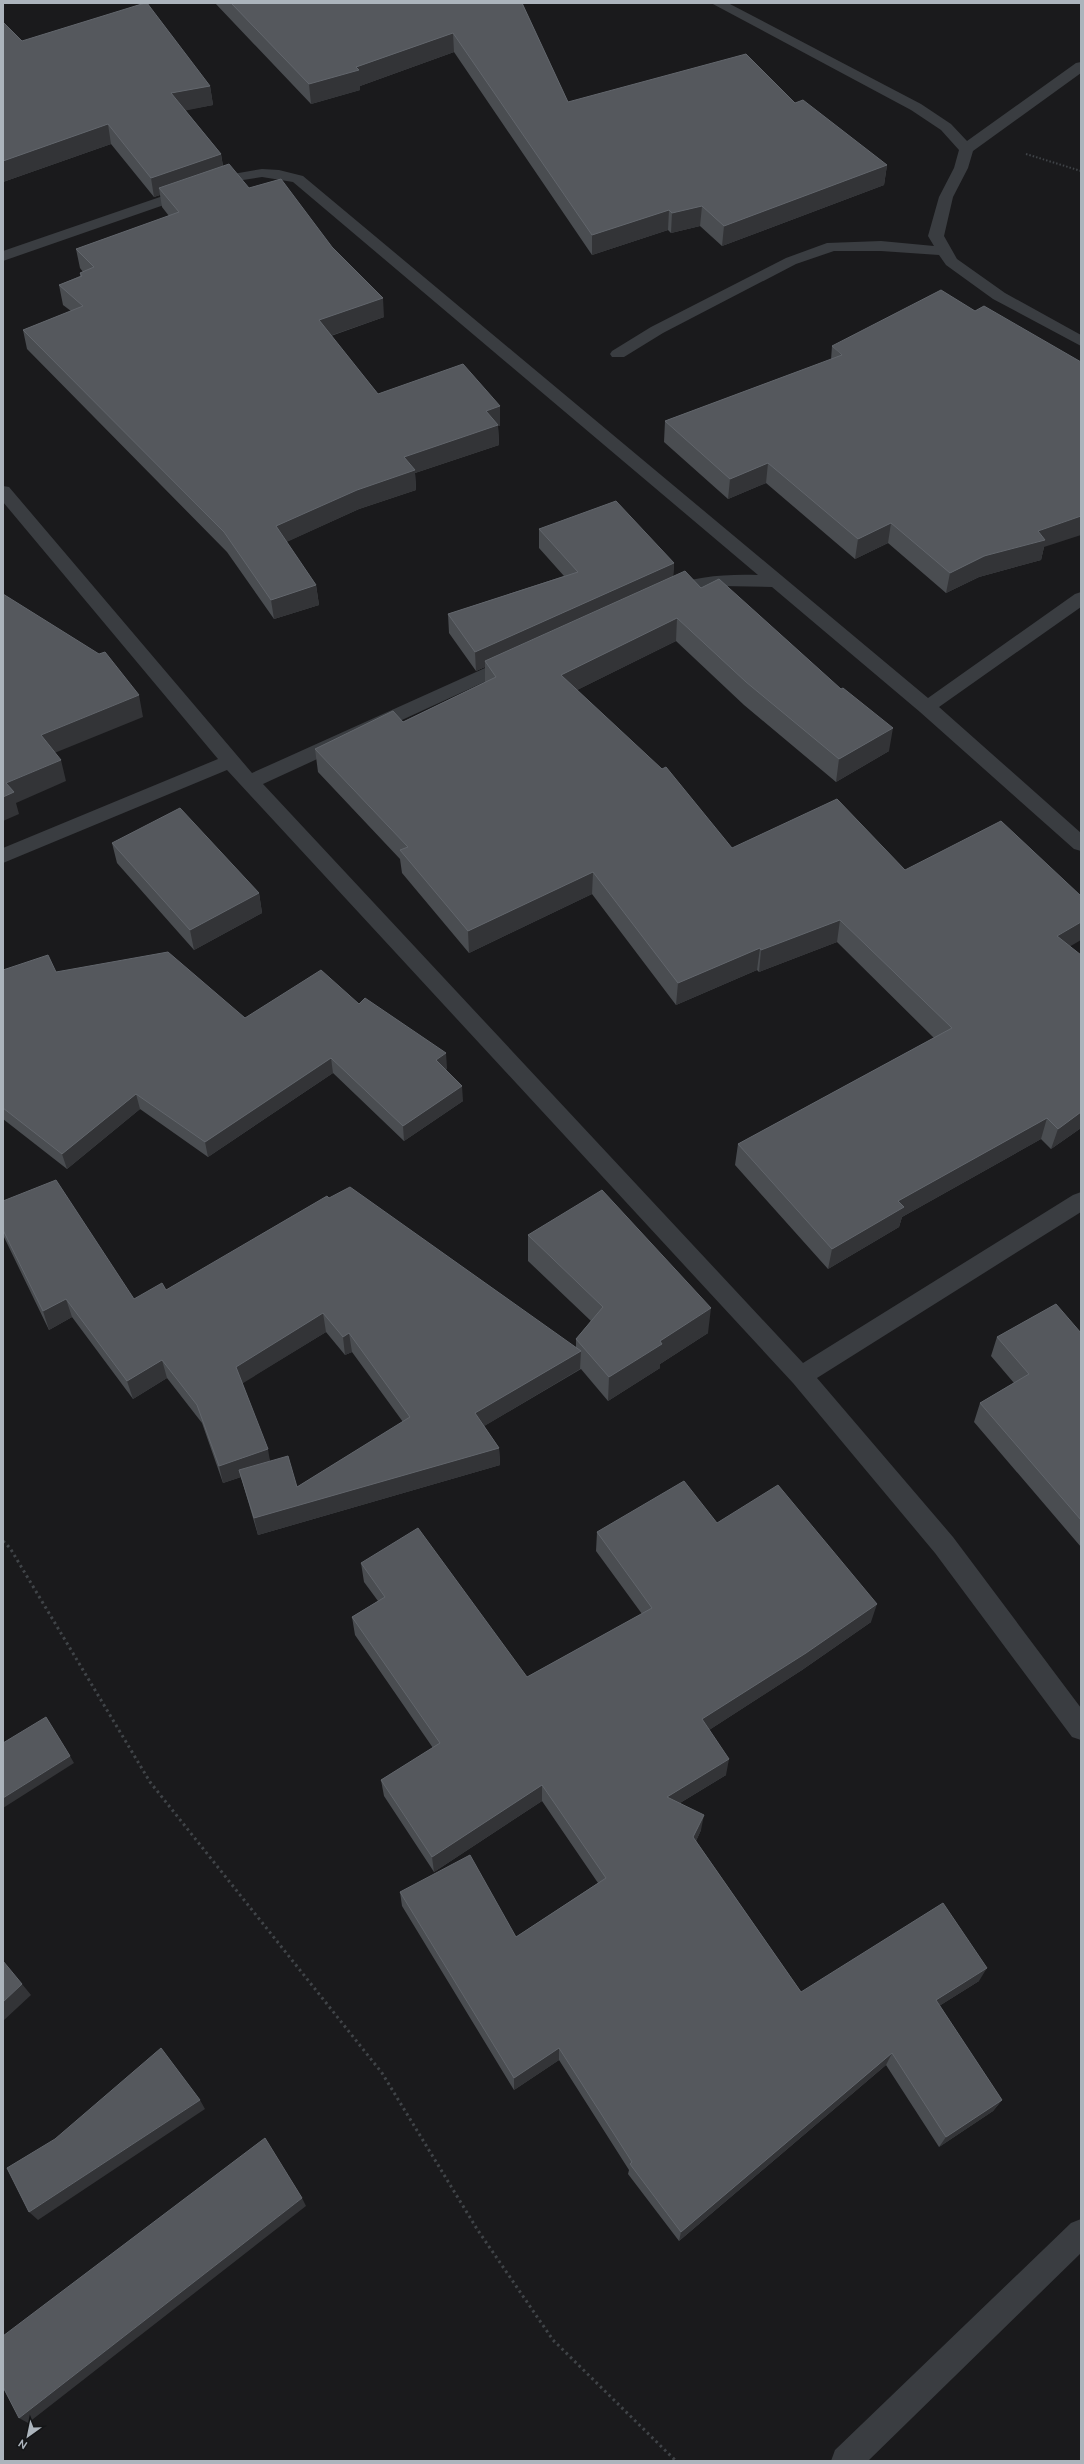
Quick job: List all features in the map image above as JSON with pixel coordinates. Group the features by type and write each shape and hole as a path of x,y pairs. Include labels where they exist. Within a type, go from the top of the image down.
{"street":[{"path":"718,3 916,107 946,127 966,149"},
{"path":"1081,66 966,149 961,168 946,197 936,236 951,262 999,296 1081,341"},
{"path":"3,256 226,179 254,172 277,173 298,179 927,707 1081,844"},
{"path":"618,354 657,330 791,261 832,246 881,246 945,251"},
{"path":"3,491 230,761 801,1376 944,1545 1081,1728"},
{"path":"652,600 688,584 727,580 776,581"},
{"path":"927,707 1081,598"},
{"path":"250,782 530,655"},
{"path":"3,856 230,761"},
{"path":"801,1376 1081,1201"},
{"path":"846,2461 1081,2233"}],"path":[{"path":"979,139 1081,171"},
{"path":"3,1541 10,1548 150,1782 382,2074 478,2229 553,2340 676,2461"}],"building":[{"path":"147,3 210,86 171,93 221,154 151,178 108,124 3,161 3,22 22,41"},
{"path":"231,3 522,3 568,102 746,54 795,103 803,100 887,165 724,226 702,206 672,213 669,210 592,235 453,33 356,67 359,70 309,84"},
{"path":"229,164 249,188 281,179 332,247 383,298 319,320 378,394 463,364 500,406 486,411 498,425 404,457 415,470 357,490 276,526 316,585 271,600 224,532 23,330 83,306 59,285 82,276 80,273 94,267 76,249 179,212 159,188"},
{"path":"941,290 975,311 984,306 1081,362 1081,516 1038,531 1045,540 984,556 950,573 891,523 858,539 768,463 730,479 665,421 842,355 832,346"},
{"path":"616,501 674,563 475,652 448,614 578,572 539,529"},
{"path":"685,571 701,588 719,579 841,689 843,688 893,728 839,759 746,682 677,618 561,675 662,769 666,767 732,848 837,799 905,870 1001,821 1081,896 1081,922 1057,936 1081,955 1081,1112 1058,1129 1047,1118 898,1201 904,1207 832,1249 738,1144 952,1028 840,920 761,950 760,948 678,983 593,872 468,931 400,850 408,847 315,749 393,711 403,722 496,677 485,661"},
{"path":"3,594 99,654 105,652 139,695 41,735 61,760 6,783 14,792 3,797"},
{"path":"180,808 259,893 190,930 112,843"},
{"path":"168,952 245,1018 321,970 359,1004 365,998 446,1053 436,1060 462,1086 403,1126 331,1058 205,1142 136,1094 62,1154 3,1108 3,970 48,955 56,972"},
{"path":"56,1180 134,1299 162,1283 166,1290 327,1196 329,1198 350,1187 581,1351 475,1413 499,1448 254,1518 239,1470 288,1456 297,1487 410,1417 349,1333 343,1337 323,1313 236,1367 268,1449 219,1466 197,1405 162,1360 127,1381 66,1299 43,1311 3,1230 3,1201"},
{"path":"602,1190 711,1308 660,1341 662,1344 609,1377 576,1339 603,1307 528,1235"},
{"path":"1056,1304 1081,1333 1081,1520 980,1403 1029,1374 997,1337"},
{"path":"684,1481 717,1523 778,1485 877,1604 806,1653 702,1719 729,1759 667,1797 704,1815 693,1837 801,1992 943,1903 987,1968 936,2000 1002,2100 946,2137 892,2053 681,2232 630,2164 632,2162 559,2048 514,2078 400,1892 470,1855 516,1937 606,1878 542,1785 432,1857 381,1780 440,1743 352,1617 385,1597 361,1563 418,1528 527,1677 652,1608 597,1532"},
{"path":"46,1717 70,1756 3,1798 3,1743"},
{"path":"3,1961 22,1984 3,2002"},
{"path":"161,2048 200,2100 29,2212 7,2168 55,2139"},
{"path":"265,2138 302,2198 19,2418 3,2387 3,2336"}]}
